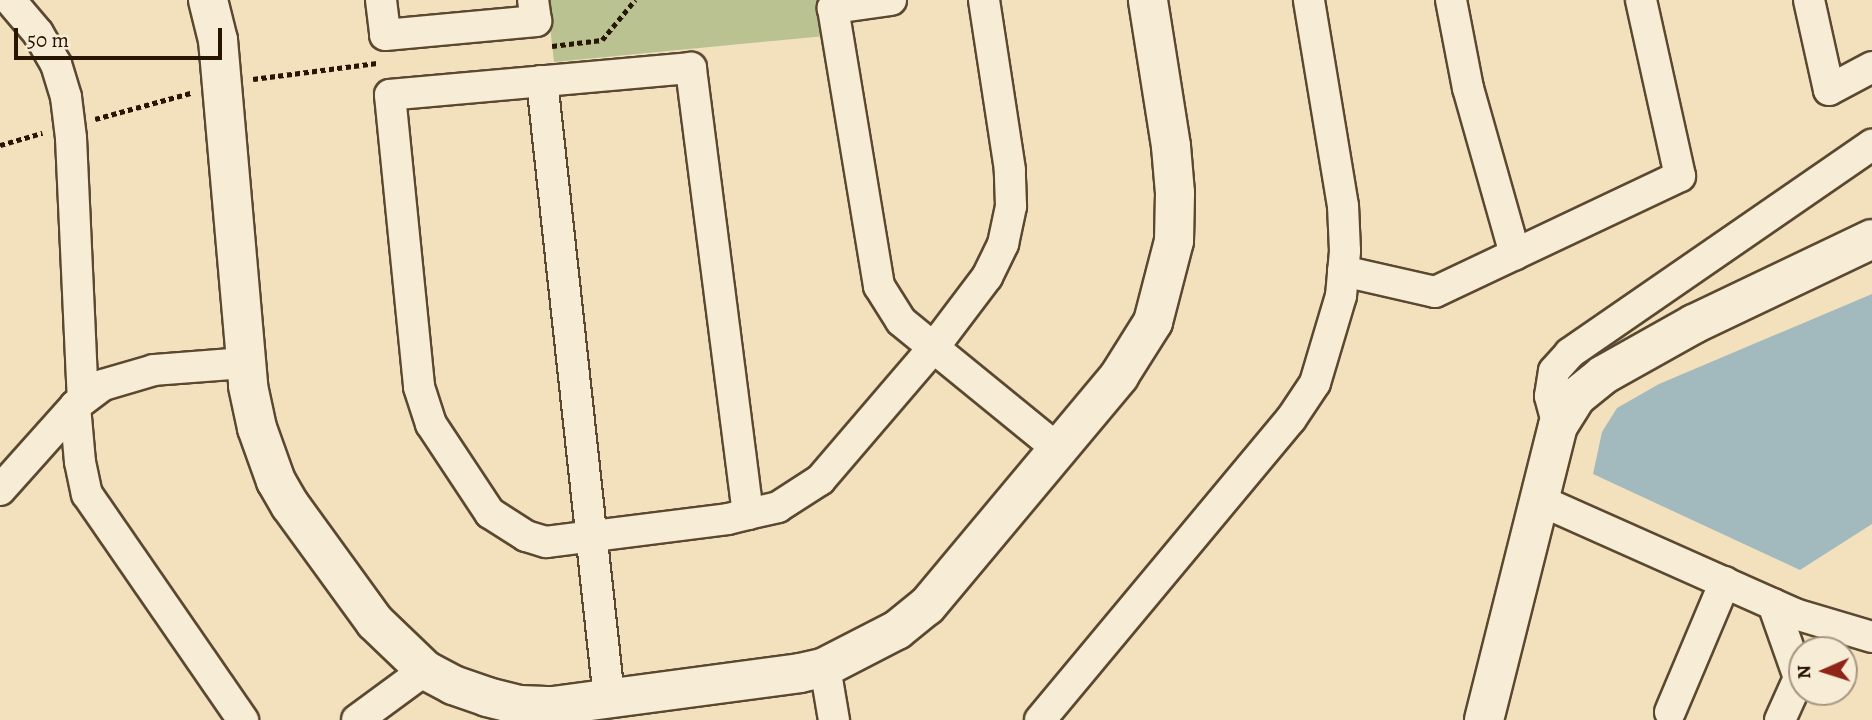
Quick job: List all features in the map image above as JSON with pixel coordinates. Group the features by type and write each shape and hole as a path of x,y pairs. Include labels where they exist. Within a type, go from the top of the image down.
{"street":[{"path":"10,0 38,33 56,64 66,97 80,462 87,494 243,720"},
{"path":"208,0 218,40 246,363 257,428 276,481 290,505 375,622 425,670 453,685 520,705 553,706 800,673 825,667 897,630 927,606 1119,376 1153,323 1174,241 1171,146 1148,0"},
{"path":"381,0 385,35 536,20 533,0"},
{"path":"891,0 833,8 879,286 901,321 1058,449"},
{"path":"748,514 691,68 390,95 419,387 431,424 489,513 526,536 546,542 748,514 778,507 820,480 934,347 987,277 1003,244 1011,206 1010,170 984,0"},
{"path":"1040,720 1291,419 1315,383 1341,296 1343,206 1308,0"},
{"path":"1451,0 1468,88 1515,254"},
{"path":"1343,271 1435,292 1680,176 1641,0"},
{"path":"1809,0 1829,90 1872,67"},
{"path":"542,82 609,698"},
{"path":"1558,426 1550,396 1554,371 1570,353 1872,145"},
{"path":"1483,720 1558,426 1576,397 1603,375 1694,324 1872,239"},
{"path":"0,490 79,403 103,384 154,370 246,363"},
{"path":"1539,500 1773,604 1853,634 1872,637"},
{"path":"1670,712 1725,582"},
{"path":"1773,604 1799,678 1780,720"},
{"path":"825,667 834,720"},
{"path":"357,720 425,670"}],"path":[{"path":"553,46 603,40 635,0"},
{"path":"0,145 193,92"}],"green space":[{"path":"547,0 819,0 825,36 554,62"}],"water":[{"path":"1872,294 1872,524 1800,570 1593,474 1602,432 1617,408 1659,384"}]}
